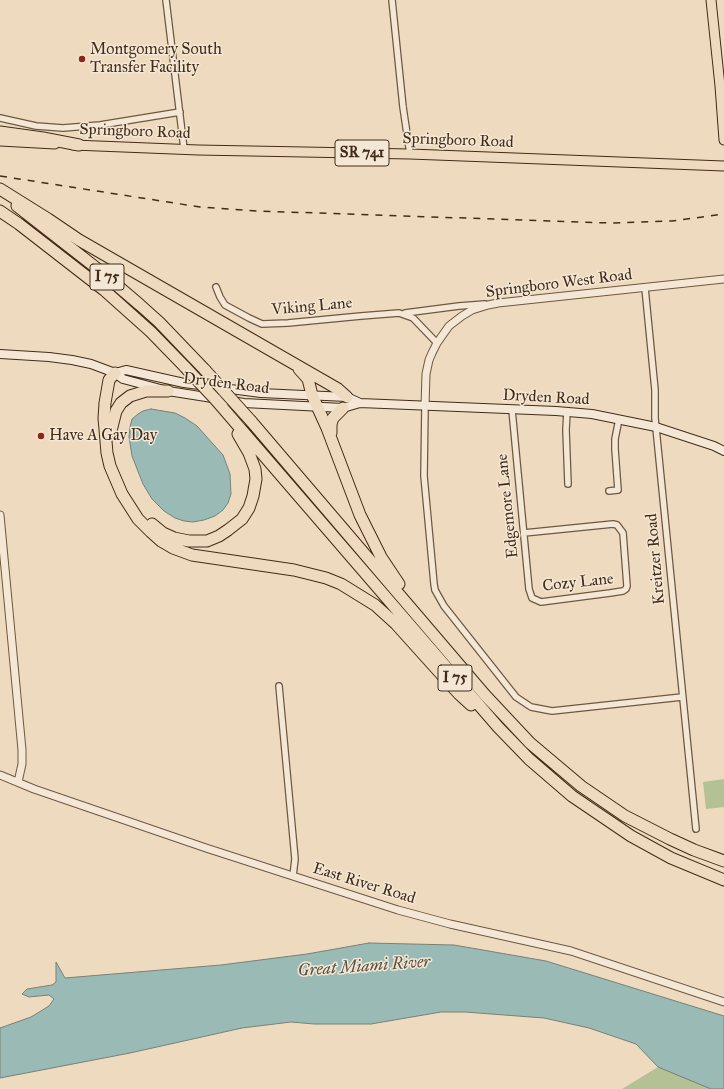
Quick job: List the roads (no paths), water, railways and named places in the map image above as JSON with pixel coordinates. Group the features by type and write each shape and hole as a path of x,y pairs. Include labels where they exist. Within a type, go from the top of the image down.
{"highway":[{"path":"0,132 79,145"},
{"path":"3,193 79,240 338,389 345,402 331,421 332,443"},
{"name":"I 75","path":"3,193 104,274 159,322 205,370 251,421 485,695 530,743 581,786 608,805 648,829 694,850 724,861"},
{"name":"I 75","path":"0,211 104,290 151,332 185,367 498,727 529,759 572,796 630,836 671,858 724,880"},
{"path":"275,352 303,372 309,383 312,395 318,406 360,515 381,557 434,634"},
{"path":"115,373 115,382 110,405 111,431 112,444 122,481 141,513 151,524 163,533 174,538 189,541 207,541 224,533 242,519 249,508 255,486 255,469 249,452 229,418"},
{"path":"115,373 109,380 105,403 104,418 107,453 110,466 122,494 138,519 151,532 161,541 173,548 192,555 294,570 326,578 341,584 375,605 396,624 459,694 498,727"},
{"path":"111,431 116,411 121,403 130,396 146,391 168,391"}],"main road":[{"path":"711,0 724,140"},
{"name":"Springboro Road","path":"0,142 184,149 410,154 724,166"},
{"name":"Dryden Road","path":"0,354 72,360 91,364 115,373 123,379 168,391 244,403 318,406 345,402"},
{"name":"Dryden Road","path":"115,373 126,370 191,384 261,393 312,395 360,404 567,411 619,419 656,427 714,446 724,451"}],"street":[{"path":"166,0 184,149"},
{"path":"392,0 403,107 410,154"},
{"path":"0,118 36,126 63,128 100,125 180,112"},
{"name":"Springboro West Road","path":"682,697 552,711 531,707 516,697 444,606 434,584 424,476 426,381 429,360 437,343 444,333 456,320 472,310 488,304 608,290 645,288 724,279"},
{"name":"Viking Lane","path":"216,287 220,298 225,305 262,324 288,324 361,316 403,314 459,306 488,304"},
{"name":"Kreitzer Road","path":"645,288 655,390 656,427 696,828"},
{"path":"403,314 418,322 437,343"},
{"name":"Edgemore Lane","path":"512,410 529,589 534,599"},
{"path":"567,411 566,430 568,484"},
{"path":"609,491 618,490 614,449 616,428 619,419"},
{"path":"0,515 22,750 22,764 18,782"},
{"name":"Cozy Lane","path":"524,533 613,524 617,525 622,530 628,586 624,590 541,602 534,599"},
{"path":"279,686 295,859 293,876"},
{"name":"East River Road","path":"0,775 206,848 293,876 432,919 571,951 724,1002"}],"water":[{"path":"151,409 175,413 185,418 197,426 223,455 230,474 231,494 228,503 223,510 215,516 193,522 175,518 164,511 152,499 143,484 132,456 129,437 130,427 132,419 143,411"},
{"name":"Great Miami River","path":"369,943 454,945 546,961 724,1016 724,1089 711,1089 658,1067 636,1044 589,1028 544,1018 465,1012 441,1012 371,1024 314,1024 291,1022 242,1028 130,1053 0,1078 0,1028 31,1017 49,1006 54,999 49,995 29,997 22,994 27,989 52,985 56,982 56,962 65,978 221,965 307,954"}],"railway":[{"path":"0,176 200,207 258,211 610,223 672,221 724,214"}],"place":[{"name":"Montgomery South Transfer Facility","path":"82,59"},
{"name":"Have A Gay Day","path":"41,436"}]}
